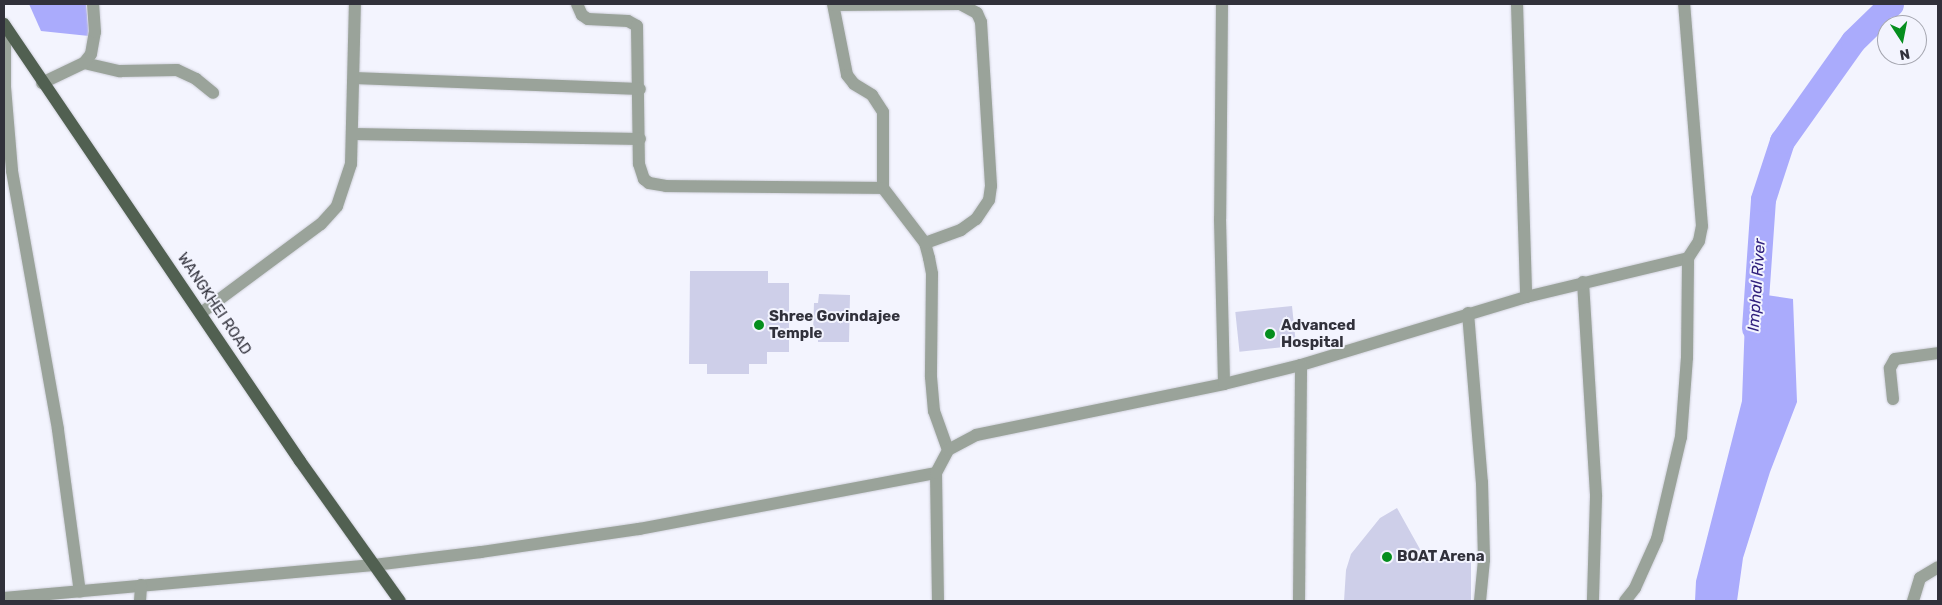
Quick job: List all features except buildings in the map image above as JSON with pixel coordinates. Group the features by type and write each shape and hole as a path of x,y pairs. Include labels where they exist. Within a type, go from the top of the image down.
{"main road":[{"name":"WANGKHEI ROAD","path":"4,25 42,83 400,601"}],"street":[{"path":"42,83 84,63 94,44 93,4"},
{"path":"201,313 321,224 337,206 351,164 355,4"},
{"path":"577,4 582,15 588,18 628,22 637,26 641,172 644,179 653,185 883,188"},
{"path":"924,243 961,230 976,220 989,200 991,186 981,22 977,13 960,4 833,4 847,75 854,84 872,95 883,112 883,188 924,243 932,274 931,377 934,411 948,450"},
{"path":"1222,4 1220,219 1224,384"},
{"path":"1517,4 1526,297"},
{"path":"1625,601 1635,588 1656,540 1681,437 1687,358 1688,258 1699,242 1702,226 1684,4"},
{"path":"4,25 8,172 58,430 80,592"},
{"path":"84,63 120,71 177,70 196,79 213,93"},
{"path":"354,78 640,89"},
{"path":"353,134 640,139"},
{"path":"938,601 936,474 948,450 976,435 1224,384 1301,365 1468,313 1583,282 1688,258"},
{"path":"1583,282 1596,497 1593,601"},
{"path":"1468,313 1482,482 1484,560 1480,601"},
{"path":"1893,399 1890,368 1894,360 1938,353"},
{"path":"1299,601 1301,365"},
{"path":"4,598 374,565 639,529 936,474"},
{"path":"1913,601 1920,578 1938,567"},
{"path":"140,601 141,585"}],"water":[{"path":"29,4 86,4 89,36 41,31"},
{"path":"1746,292 1793,299 1797,402 1770,472 1743,558 1737,601 1695,601 1696,581 1742,401"}],"waterway":[{"name":"Imphal River","path":"1754,328 1763,199 1782,141 1853,41 1891,4"}],"place":[{"name":"Shree Govindajee Temple","path":"759,325"},
{"name":"Advanced Hospital","path":"1270,334"},
{"name":"BOAT Arena","path":"1387,557"}]}
